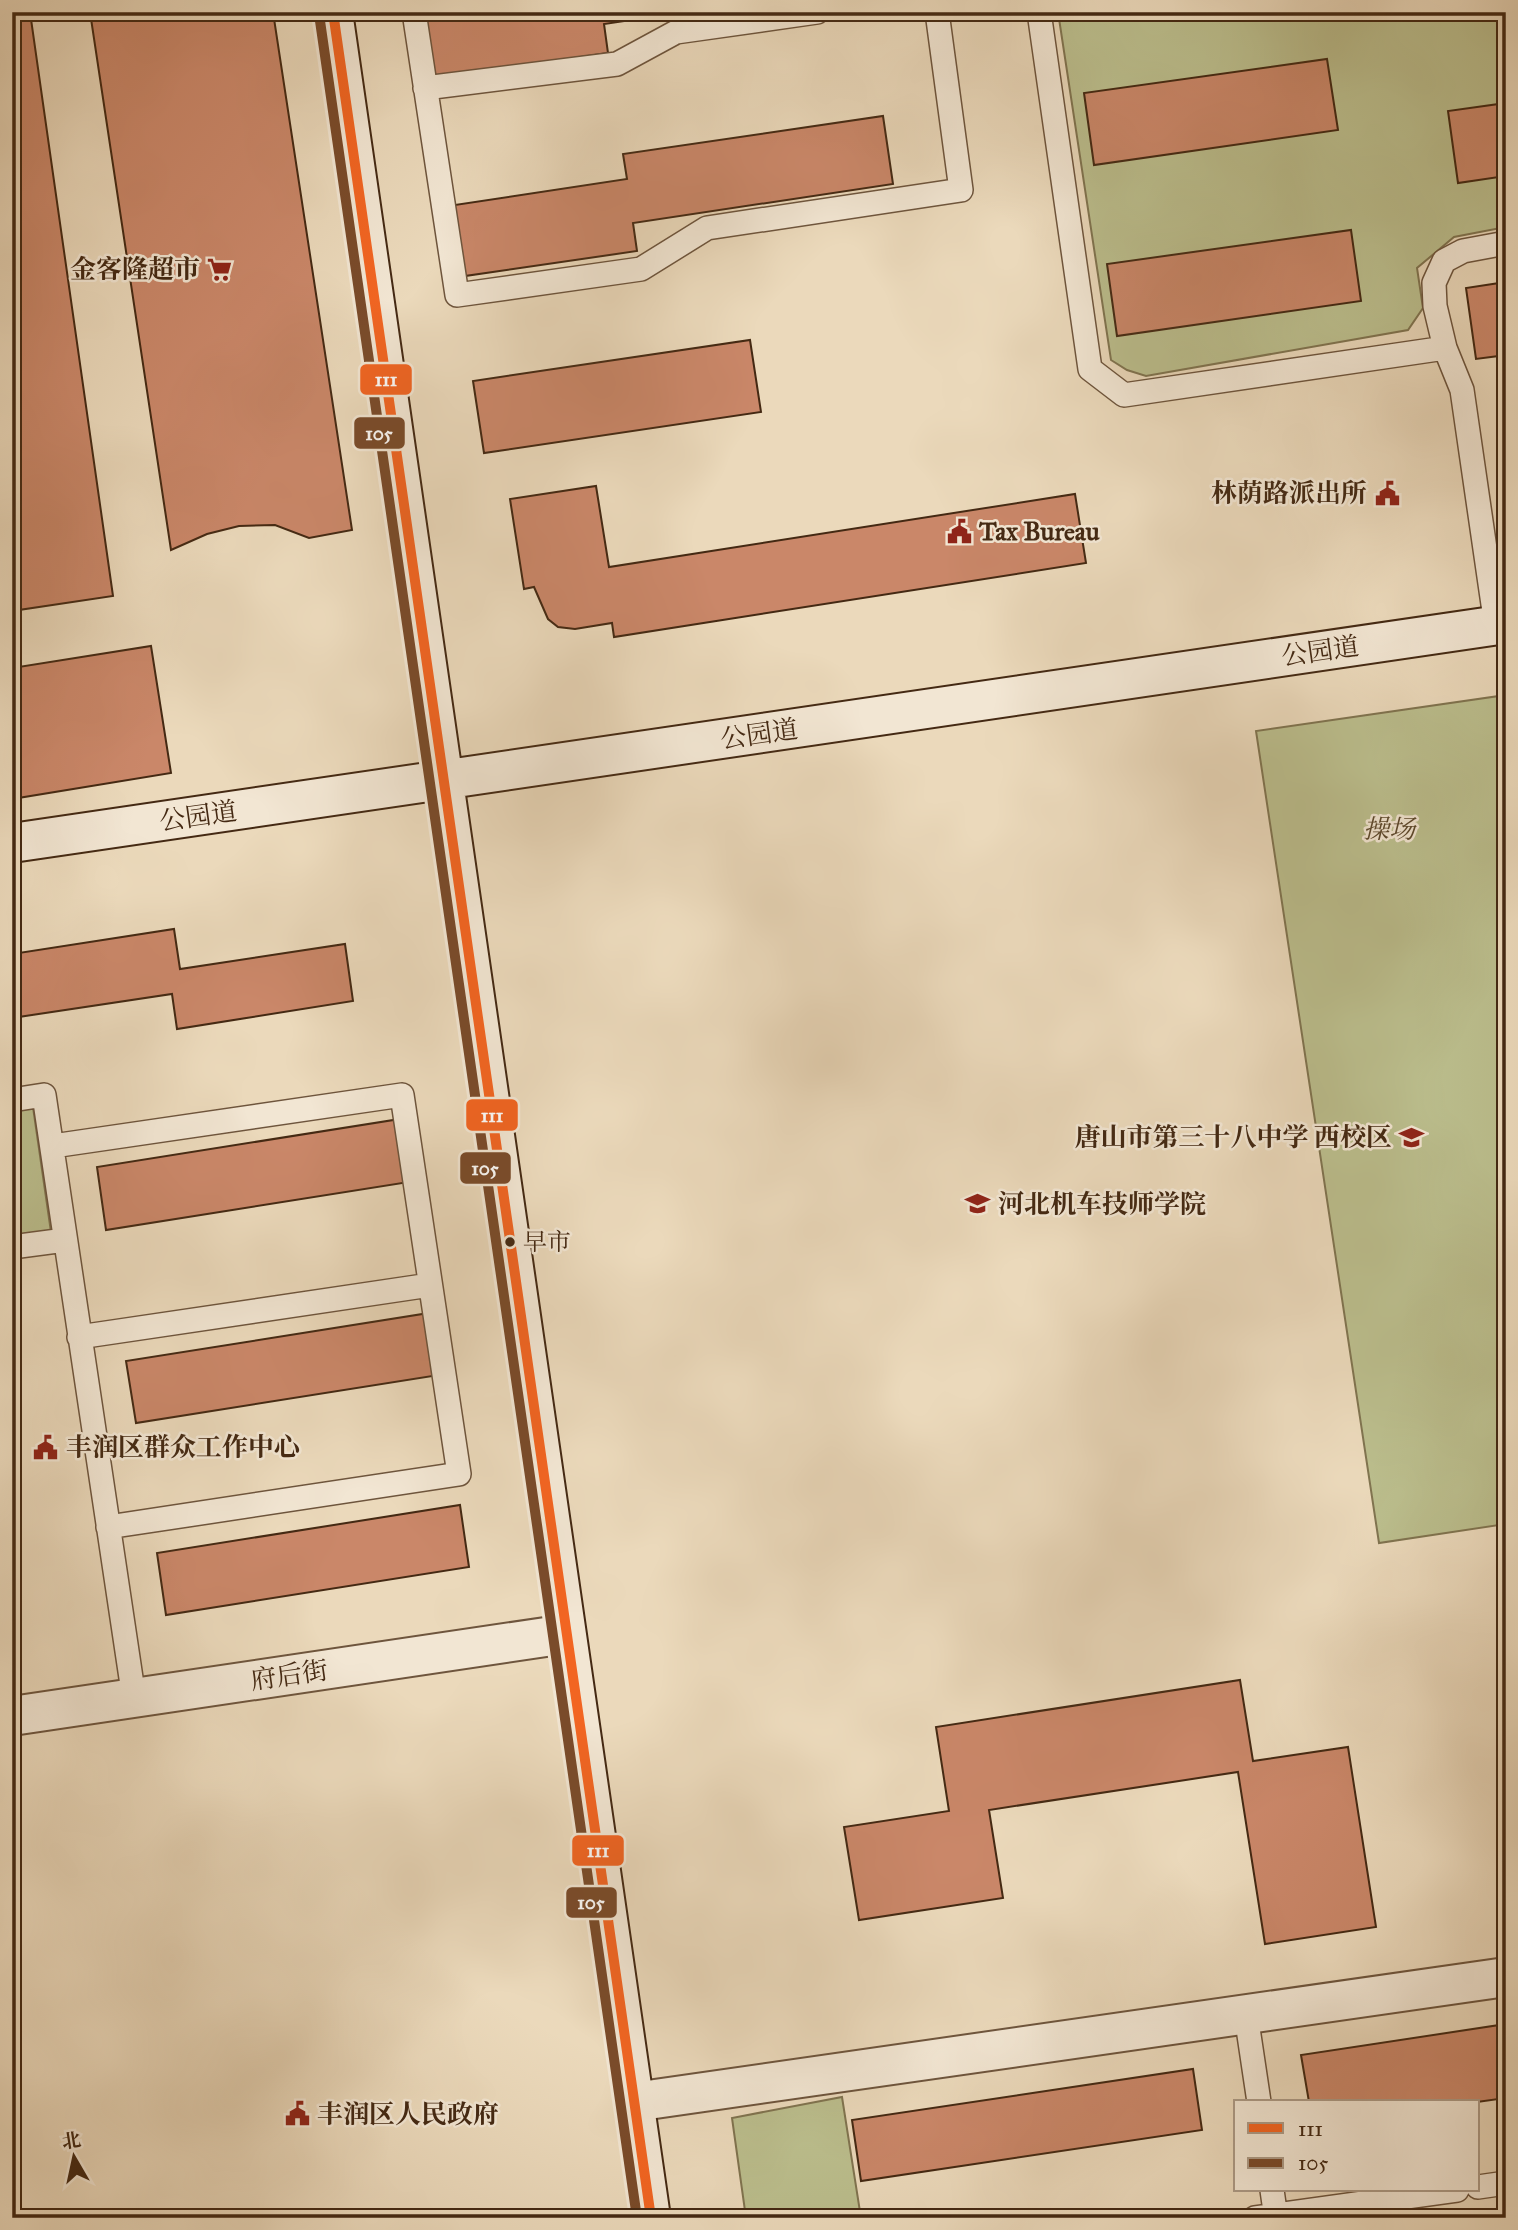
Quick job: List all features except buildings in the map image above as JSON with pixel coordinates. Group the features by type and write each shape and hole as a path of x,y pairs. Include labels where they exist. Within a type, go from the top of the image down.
{"street":[{"path":"333,12 651,2218"},
{"name":"公园道","path":"12,843 1501,624"},
{"name":"府后街","path":"12,1716 566,1634"},
{"path":"635,2102 1506,1977"}],"lane":[{"path":"414,12 457,295 641,269 707,228 961,190 937,12"},
{"path":"425,88 617,64 676,32 817,12"},
{"path":"1039,12 1090,369 1124,395 1445,348"},
{"path":"1501,624 1462,390 1445,348 1435,306 1434,283 1444,261 1463,251 1506,243"},
{"path":"52,1146 402,1094 459,1474 108,1527"},
{"path":"12,1100 44,1095 134,1698"},
{"path":"12,1247 65,1240"},
{"path":"79,1337 430,1285"},
{"path":"1246,2015 1259,2100"},
{"path":"1480,2187 1506,2183"},
{"path":"1272,2192 1269,2217 1443,2192"}],"green space":[{"path":"1058,12 1506,12 1506,227 1454,237 1417,268 1423,308 1408,330 1146,376 1127,370 1111,360"},
{"name":"操场","path":"1506,695 1506,1524 1379,1543 1256,731"},
{"path":"33,1107 51,1232 12,1238 12,1110"},
{"path":"842,2097 861,2218 746,2218 732,2118"}],"transit line":[{"name":"111","path":"333,12 651,2218"},
{"name":"105","path":"319,14 637,2218"}],"place":[{"name":"金客隆超市","path":"220,269"},
{"name":"林荫路派出所","path":"1387,493"},
{"name":"Tax Bureau","path":"959,531"},
{"name":"唐山市第三十八中学 西校区","path":"1412,1137"},
{"name":"河北机车技师学院","path":"978,1204"},
{"name":"早市","path":"510,1242"},
{"name":"丰润区群众工作中心","path":"46,1447"},
{"name":"丰润区人民政府","path":"297,2114"}]}
